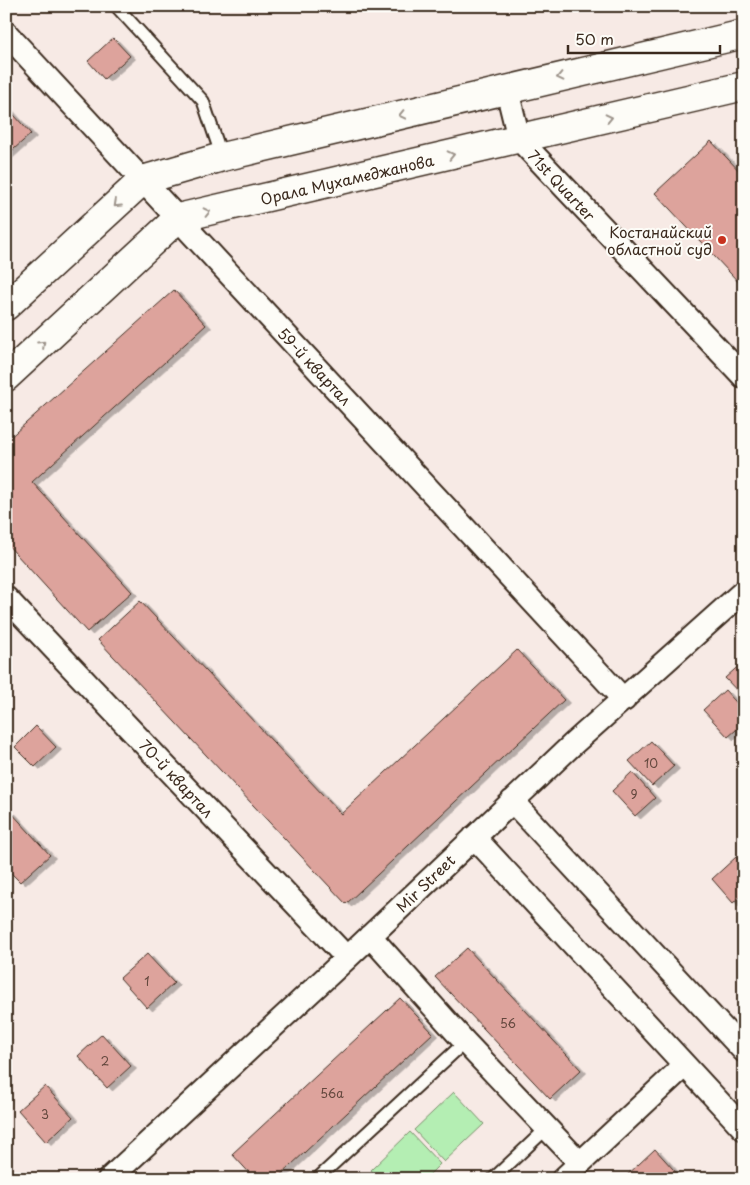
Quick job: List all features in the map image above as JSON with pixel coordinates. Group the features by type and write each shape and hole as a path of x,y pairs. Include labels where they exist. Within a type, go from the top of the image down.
{"street":[{"name":"59-й квартал","path":"6,33 624,700"},
{"path":"6,306 143,180 222,157 744,34"},
{"name":"Орала Мухамеджанова","path":"6,377 178,218 744,86"},
{"name":"71st Quarter","path":"508,90 519,139 744,376"},
{"name":"Mir Street","path":"109,1179 573,744 744,591"},
{"name":"70-й квартал","path":"6,598 346,958"},
{"path":"512,801 744,1051"},
{"path":"474,837 744,1130"},
{"path":"370,936 465,1042 580,1163"},
{"path":"563,1179 684,1066"}],"lane":[{"path":"116,6 203,101 222,157"},
{"path":"317,1179 465,1042"},
{"path":"493,1179 547,1128"}],"green space":[{"path":"454,1092 484,1124 444,1162 414,1130"},
{"path":"410,1132 440,1164 425,1179 379,1179 371,1170"}],"building":[{"path":"113,38 130,56 104,79 88,61"},
{"path":"6,106 31,134 6,156"},
{"name":"Костанайский областной суд","path":"711,141 744,176 744,288 655,193"},
{"path":"174,290 206,325 32,482 132,592 87,632 6,543 6,441"},
{"path":"140,601 341,814 517,650 564,700 346,904 98,640"},
{"path":"744,663 744,698 725,678"},
{"path":"725,690 744,711 744,723 728,737 703,710"},
{"path":"36,726 56,747 35,767 15,747"},
{"path":"651,741 674,766 652,786 629,761"},
{"path":"632,772 655,798 635,816 612,791"},
{"path":"10,811 50,855 20,882 6,868 6,814"},
{"path":"736,857 744,866 744,893 733,903 712,879"},
{"path":"467,948 581,1070 550,1099 435,977"},
{"path":"147,954 174,983 147,1008 120,978"},
{"path":"400,998 433,1033 276,1179 255,1179 232,1154"},
{"path":"102,1034 131,1066 107,1088 78,1056"},
{"path":"45,1086 73,1117 46,1142 18,1110"},
{"path":"655,1149 682,1179 623,1179"}],"place":[{"name":"Костанайский областной суд","path":"722,240"}]}
